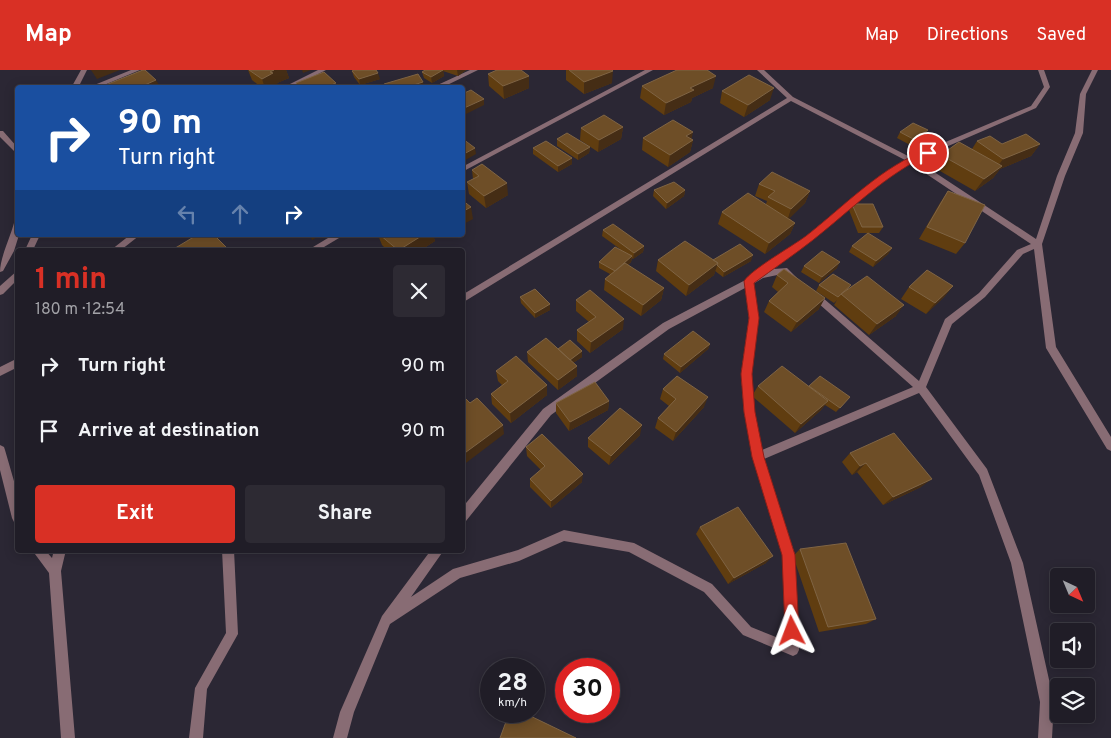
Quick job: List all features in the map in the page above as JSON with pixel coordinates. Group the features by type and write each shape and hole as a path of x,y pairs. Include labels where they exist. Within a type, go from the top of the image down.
{"street":[{"path":"76,85 84,70"},
{"path":"98,85 137,70"},
{"path":"291,85 323,70"},
{"path":"441,85 475,70"},
{"path":"465,168 650,70"},
{"path":"760,70 791,98 910,160 1038,244"},
{"path":"465,513 547,412 666,326 753,279 808,239 876,183 910,160 1034,107 1047,87 1041,70"},
{"path":"1095,70 1083,94 1078,133 1060,176 1038,244 1051,348 1111,446"},
{"path":"465,298 791,98"},
{"path":"0,133 15,150"},
{"path":"0,269 10,251 15,234"},
{"path":"118,248 133,237"},
{"path":"316,248 336,237"},
{"path":"758,457 921,388 948,322 982,295 1020,252 1038,244"},
{"path":"753,279 784,270 921,388 983,472 1017,563 1047,702 1045,738"},
{"path":"0,292 15,276"},
{"path":"386,620 457,573 519,555 564,536 630,548 708,588 747,631 793,650 789,555 758,457 750,412 746,374 754,318 753,279"},
{"path":"0,372 15,364"},
{"path":"0,450 15,507"},
{"path":"41,553 55,570"},
{"path":"59,553 55,570 68,738"},
{"path":"196,738 201,688 232,634 228,553"},
{"path":"340,738 347,712 386,620 436,553"}],"building":[{"path":"143,70 156,80 145,85 108,84"},
{"path":"249,70 274,70 270,72 273,73 262,79"},
{"path":"376,70 378,73 359,79 352,71"},
{"path":"425,70 443,70 431,77 422,72"},
{"path":"497,70 521,70 529,76 503,86 488,74"},
{"path":"569,70 612,70 613,71 584,82"},
{"path":"677,70 707,70 716,76 690,88 694,90 666,103 642,86"},
{"path":"324,72 336,83 331,85 298,85 296,83"},
{"path":"418,74 423,82 414,85 384,84"},
{"path":"749,75 774,88 748,105 722,91"},
{"path":"471,90 484,99 465,108 465,93"},
{"path":"604,115 623,127 599,140 581,128"},
{"path":"673,120 693,132 686,136 693,140 670,155 643,138"},
{"path":"913,123 928,130 915,140 900,132"},
{"path":"567,133 590,147 578,154 557,139"},
{"path":"1026,134 1040,144 1003,159 977,141 990,136 1002,144"},
{"path":"465,140 475,148 465,153"},
{"path":"546,141 572,158 558,166 533,148"},
{"path":"959,142 1002,166 984,179 941,155"},
{"path":"482,164 507,183 484,196 467,182 479,176 472,170"},
{"path":"772,172 810,191 791,209 768,197 775,191 759,184"},
{"path":"674,182 685,190 667,203 654,190"},
{"path":"948,191 985,205 965,243 927,227"},
{"path":"748,193 795,223 769,243 722,212"},
{"path":"465,202 471,207 465,210"},
{"path":"852,204 873,204 883,227 862,227"},
{"path":"613,224 644,246 634,253 603,230"},
{"path":"868,233 892,248 876,261 852,246"},
{"path":"194,237 216,237 227,248 175,248"},
{"path":"382,237 420,237 402,248 396,248"},
{"path":"685,241 718,263 689,285 658,260"},
{"path":"740,244 753,255 724,272 717,265 718,263 713,260"},
{"path":"615,247 632,256 615,271 599,262"},
{"path":"822,251 840,262 822,277 804,266"},
{"path":"625,263 664,288 643,305 605,279"},
{"path":"784,269 825,298 797,322 769,301 788,283 777,275"},
{"path":"927,270 953,286 935,303 909,287"},
{"path":"833,274 851,285 838,297 819,285"},
{"path":"867,276 904,305 877,324 841,294"},
{"path":"535,289 550,304 535,313 520,297"},
{"path":"590,290 624,319 591,342 577,330 596,317 576,300"},
{"path":"693,331 710,344 681,367 664,354"},
{"path":"546,338 577,366 558,380 527,352"},
{"path":"570,340 582,351 570,360 558,349"},
{"path":"516,356 547,385 510,413 491,394 508,381 496,371"},
{"path":"782,366 828,401 801,424 758,386"},
{"path":"677,376 708,397 676,432 658,418 676,399 663,389"},
{"path":"820,376 850,397 840,408 809,386"},
{"path":"595,382 609,401 570,422 556,403"},
{"path":"465,398 470,403 477,398 503,425 465,453"},
{"path":"620,408 642,425 611,456 588,438"},
{"path":"894,433 932,479 893,497 866,463 860,466 850,453"},
{"path":"542,434 583,474 551,501 530,479 545,466 526,447"},
{"path":"738,507 773,556 734,578 700,527"},
{"path":"846,543 876,619 828,627 800,549"},
{"path":"506,723 545,723 576,738 500,738"}],"route":[{"path":"792,631 789,555 758,457 750,412 746,374 754,318 748,281 758,276 808,239 876,183 910,160 928,153"}]}
